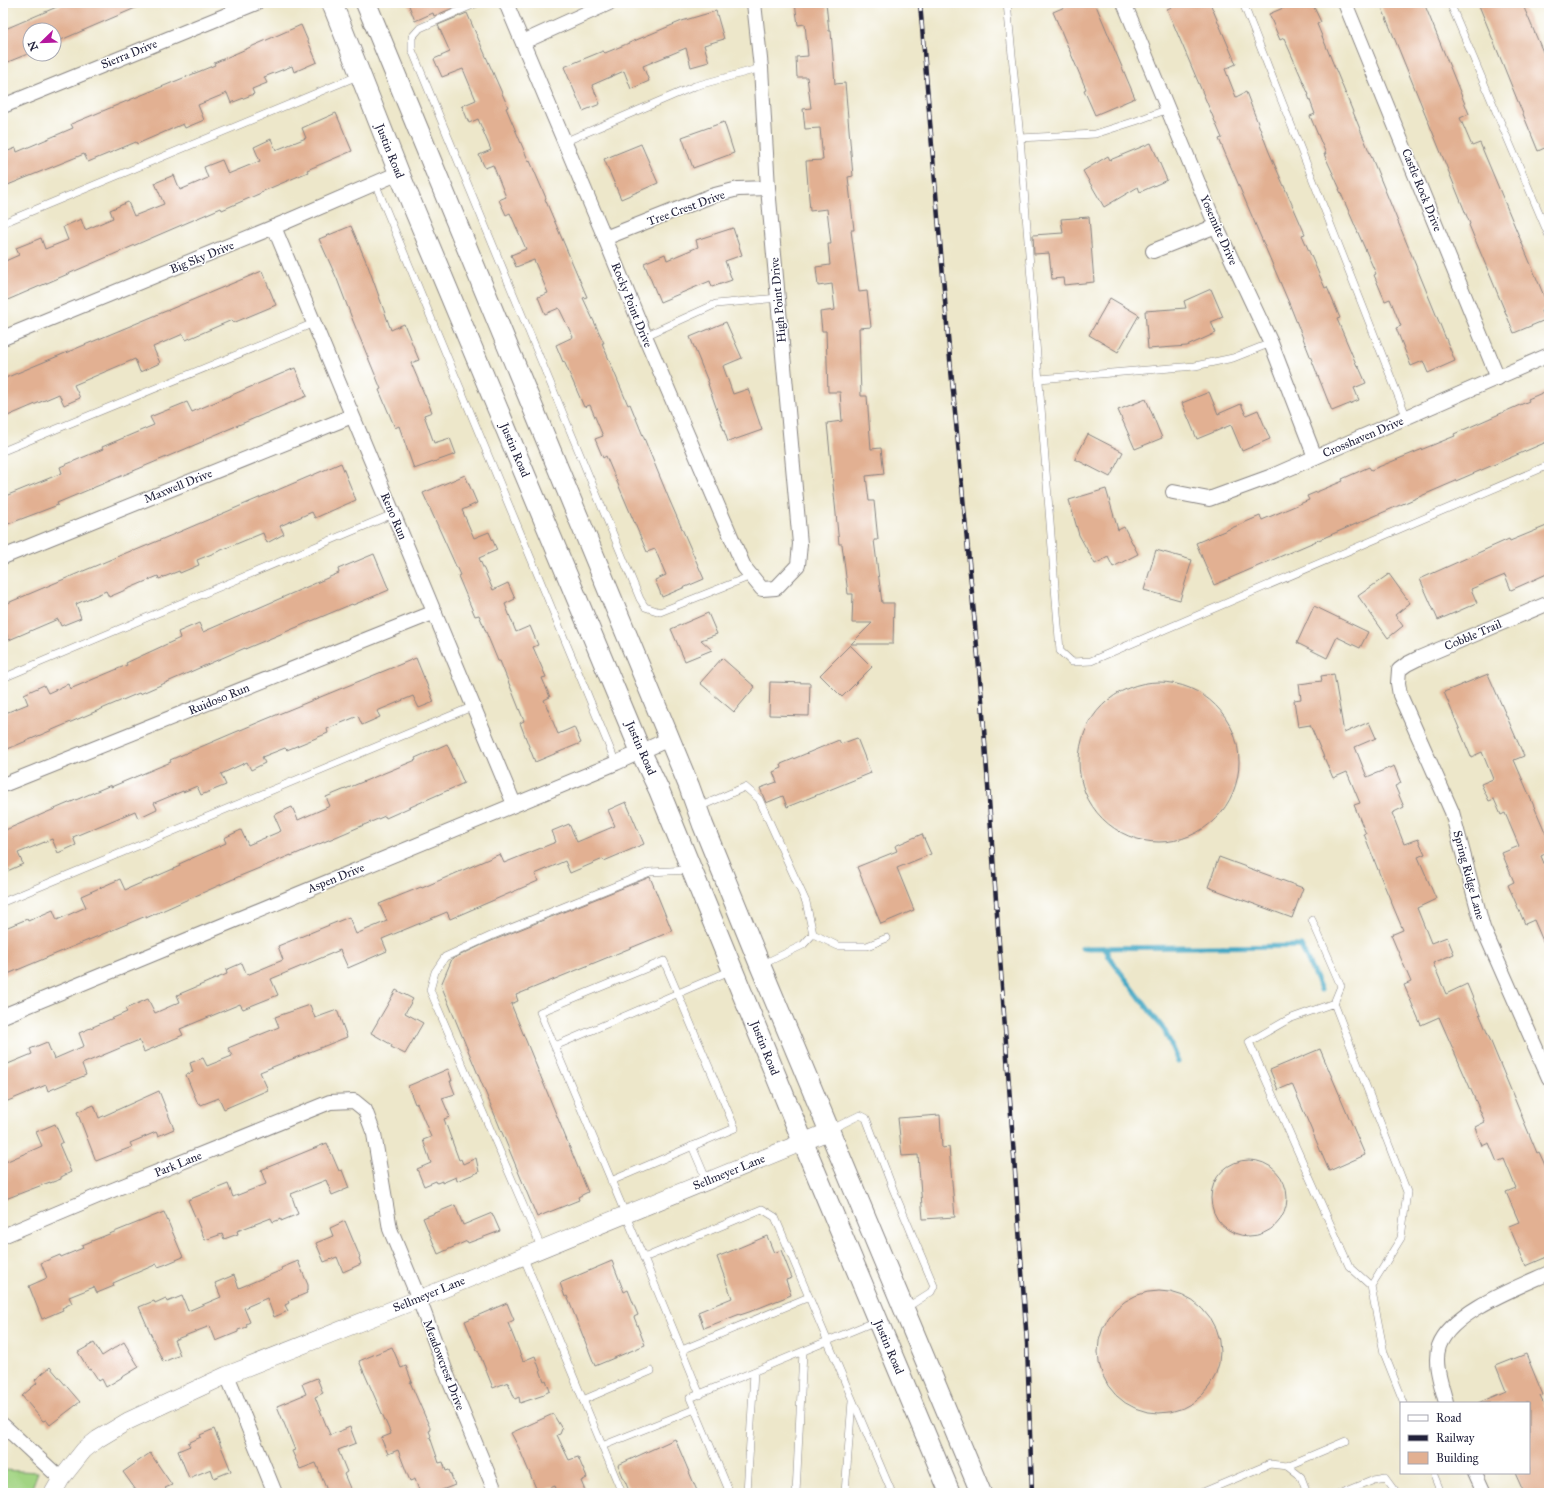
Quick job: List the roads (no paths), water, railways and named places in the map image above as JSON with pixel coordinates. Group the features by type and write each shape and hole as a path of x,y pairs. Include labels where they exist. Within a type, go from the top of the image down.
{"main road":[{"name":"Justin Road","path":"332,3 399,173 692,869 803,1142 950,1493"},
{"path":"366,3 689,786 760,965 980,1493"},
{"path":"692,869 720,909 735,934 744,959 752,964 760,965"}],"street":[{"name":"Sierra Drive","path":"3,106 256,3"},
{"name":"Rocky Point Drive","path":"506,3 606,238 644,336 744,567 762,589 776,588"},
{"path":"523,42 609,3"},
{"name":"High Point Drive","path":"754,3 761,68 768,188 800,544 798,565 776,588"},
{"name":"Yosemite Drive","path":"1124,3 1216,226 1271,343 1315,457"},
{"name":"Castle Rock Drive","path":"1345,3 1498,378"},
{"name":"Big Sky Drive","path":"3,338 274,227 399,173"},
{"name":"Tree Crest Drive","path":"606,238 712,196 738,189 768,188"},
{"path":"1153,251 1216,226"},
{"name":"Reno Run","path":"274,227 514,804"},
{"name":"Crosshaven Drive","path":"1173,492 1209,499 1272,476 1549,355"},
{"name":"Maxwell Drive","path":"3,557 352,416"},
{"name":"Cobble Trail","path":"1399,670 1419,658 1549,603"},
{"name":"Ruidoso Run","path":"3,785 435,612"},
{"name":"Spring Ridge Lane","path":"1399,670 1398,683 1400,696 1452,812 1484,928 1549,1078"},
{"name":"Aspen Drive","path":"3,1016 616,763 669,739"},
{"name":"Park Lane","path":"3,1236 330,1102 354,1101"},
{"name":"Meadowcrest Drive","path":"354,1101 365,1110 374,1134 390,1229 419,1298 449,1380 496,1493"},
{"name":"Sellmeyer Lane","path":"57,1486 84,1450 98,1439 128,1421 226,1375 830,1131"},
{"path":"1446,1402 1436,1363 1439,1346 1450,1328 1493,1298 1549,1272"},
{"path":"226,1375 275,1493"},
{"path":"3,1425 57,1486"},
{"path":"1475,1474 1484,1493"}],"lane":[{"path":"477,3 420,28 412,37 412,50 640,599 645,607 660,612 751,576"},
{"path":"1008,3 1060,651 1072,662 1091,661 1549,465"},
{"path":"1243,3 1407,418"},
{"path":"1450,3 1549,236"},
{"path":"564,142 695,86 761,68"},
{"path":"3,223 360,75"},
{"path":"1020,138 1095,134 1168,109"},
{"path":"375,183 616,763"},
{"path":"644,336 716,304 778,298"},
{"path":"3,451 314,323"},
{"path":"1039,379 1195,366 1234,358 1271,343"},
{"path":"3,678 393,514"},
{"path":"3,902 474,706"},
{"path":"697,808 745,787 759,799 806,902 813,934"},
{"path":"542,1248 430,990 435,972 444,956 625,882 650,872 692,869"},
{"path":"1312,920 1341,986 1334,1003 1407,1192 1401,1238 1371,1286"},
{"path":"813,934 838,946 868,946 887,938"},
{"path":"760,965 803,945 813,934"},
{"path":"611,1181 735,1128 664,961 540,1012 700,1394"},
{"path":"554,1046 732,970"},
{"path":"1334,1003 1289,1019 1249,1042 1349,1266 1371,1286 1384,1353 1404,1402"},
{"path":"830,1131 860,1115 866,1118 921,1258 934,1286 931,1292 904,1310"},
{"path":"692,1146 707,1181"},
{"path":"644,1258 762,1210 775,1217 892,1493"},
{"path":"523,1256 622,1493"},
{"path":"682,1350 809,1298"},
{"path":"730,1493 690,1398 878,1320"},
{"path":"796,1493 803,1352"},
{"path":"583,1400 651,1371"},
{"path":"747,1493 754,1372"},
{"path":"845,1493 852,1399"},
{"path":"602,1446 695,1409"},
{"path":"1201,1493 1270,1464 1287,1466 1346,1441"},
{"path":"1287,1466 1301,1477 1307,1493"},
{"path":"1432,1474 1440,1493"},
{"path":"1342,1493 1374,1480 1386,1478 1397,1493"}],"waterway":[{"path":"1082,948 1301,946 1321,990"},
{"path":"1106,948 1109,957 1165,1031 1178,1062"}],"railway":[{"path":"920,3 949,348 982,700 1027,1343 1032,1493"}]}
